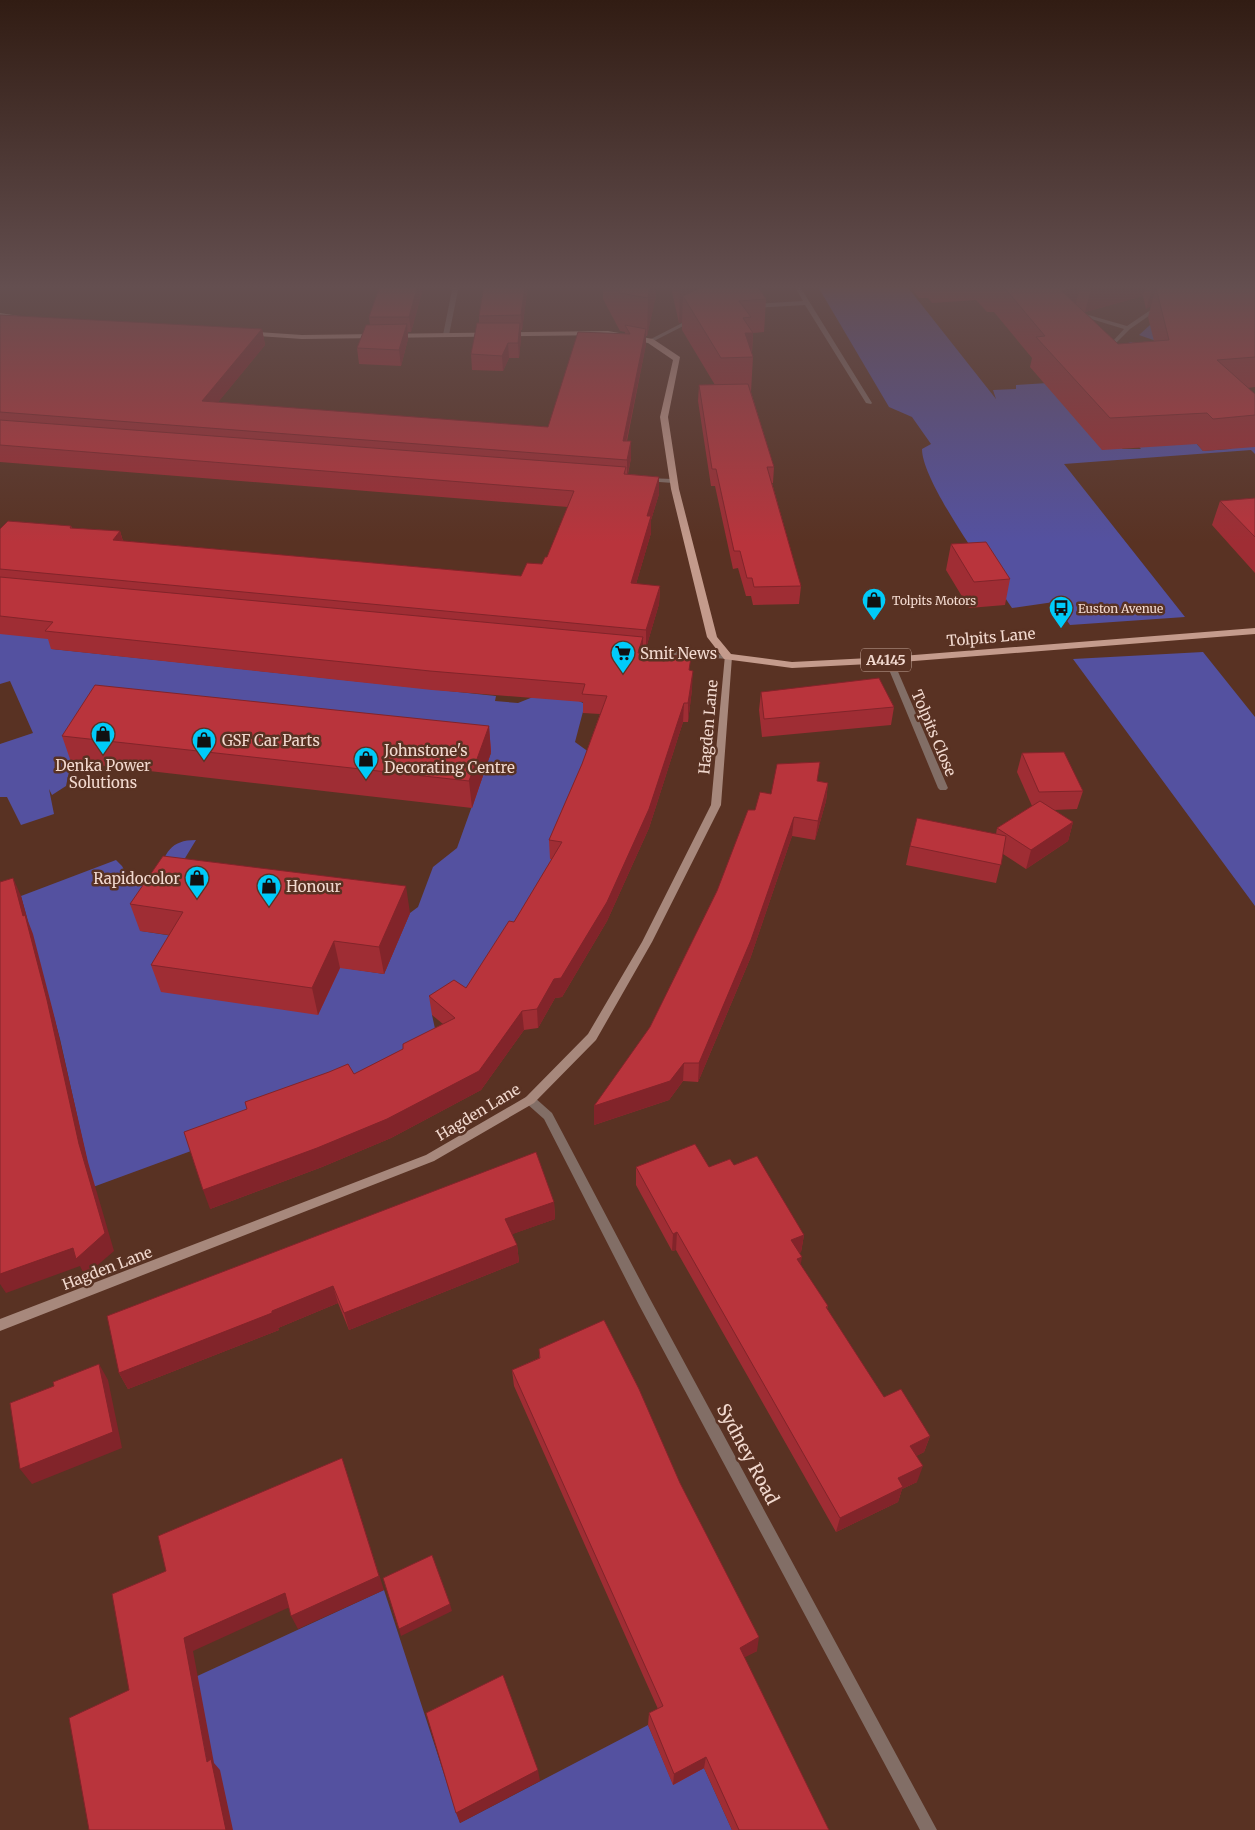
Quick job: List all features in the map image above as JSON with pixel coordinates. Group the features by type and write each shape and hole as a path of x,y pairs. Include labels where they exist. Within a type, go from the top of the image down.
{"main road":[{"path":"674,370 664,417 673,480 712,637 728,658"},
{"name":"Tolpits Lane","path":"728,658 792,665 889,660 1255,631"}],"street":[{"path":"848,370 869,403"},
{"path":"639,481 673,480"},
{"path":"616,649 728,658"},
{"name":"Hagden Lane","path":"0,1325 430,1158 530,1100 592,1037 647,942 716,805 728,658"},
{"name":"Tolpits Close","path":"889,660 943,788"},
{"name":"Sydney Road","path":"530,1100 548,1116 649,1310 929,1830"}],"shaded area":[{"path":"867,370 973,370 996,399 993,390 1016,389 1016,385 1096,380 1102,370 1155,370 1122,449 1141,449 1135,442 1196,443 1203,451 1230,449 1255,437 1255,454 1251,450 1064,464 1185,617 1070,625 1054,602 1012,608 959,529 933,484 925,464 922,449 931,444 912,417 889,407"},
{"path":"0,633 60,639 52,649 496,696 495,701 518,703 533,697 577,700 585,704 575,742 593,755 550,858 561,866 472,1001 432,1015 439,1047 191,1151 93,1187 60,1039 21,896 116,860 122,866 132,885 158,876 166,855 174,845 180,842 196,840 141,931 384,974 410,913 418,907 433,867 457,848 491,753 71,762 66,786 52,795 49,789 54,814 21,825 7,797 0,797 0,744 33,733 10,681 0,684"},
{"path":"1203,652 1255,717 1255,906 1073,659"},
{"path":"384,1590 460,1823 648,1725 673,1784 704,1768 732,1830 229,1830 154,1696"}],"building":[{"path":"0,370 228,370 202,401 548,427 566,370 637,370 623,441 631,441 627,460 0,412"},
{"path":"1067,370 1229,370 1255,394 1255,415 1213,419 1207,413 1110,418"},
{"path":"748,384 774,467 767,467 801,586 754,587 752,578 747,578 740,551 734,551 716,469 712,469 699,385"},
{"path":"0,420 626,467 624,474 659,477 647,516 651,516 631,583 660,586 646,630 0,569 0,529 8,521 120,531 113,540 521,576 527,563 542,564 545,557 547,557 574,491 0,445"},
{"path":"1255,498 1255,537 1220,501"},
{"path":"986,542 1010,579 974,582 951,544"},
{"path":"0,577 643,637 638,653 691,657 689,670 693,671 688,703 684,703 649,809 607,902 561,978 554,979 537,1009 522,1011 479,1071 387,1119 317,1148 203,1190 184,1132 247,1109 245,1102 348,1064 354,1074 403,1049 403,1044 455,1018 429,996 454,980 466,988 509,921 514,922 562,842 549,840 582,764 607,696 582,694 585,684 430,671 45,631 53,622 0,616"},
{"path":"879,678 894,707 764,719 761,692"},
{"path":"95,685 489,726 469,781 62,736"},
{"path":"1064,752 1083,791 1039,792 1022,753"},
{"path":"820,762 817,781 828,783 818,821 794,817 751,940 699,1063 684,1063 670,1081 594,1106 650,1027 717,891 748,810 755,810 760,792 771,794 777,764"},
{"path":"1040,801 1073,822 1031,850 997,828"},
{"path":"917,818 1006,836 1001,865 910,846"},
{"path":"163,856 406,886 379,947 334,941 312,988 151,965 183,912 130,904"},
{"path":"13,878 23,916 25,915 47,1000 79,1144 105,1233 76,1259 73,1248 0,1274 0,882"},
{"path":"695,1144 709,1167 730,1159 734,1165 757,1156 804,1235 791,1240 802,1257 797,1259 828,1306 826,1307 884,1397 901,1389 930,1436 910,1446 923,1466 898,1478 903,1487 840,1518 677,1232 673,1234 636,1167"},
{"path":"536,1152 554,1202 505,1219 517,1245 344,1313 333,1286 272,1311 272,1313 119,1373 107,1316"},
{"path":"604,1320 639,1389 680,1483 759,1637 740,1648 829,1830 739,1830 706,1757 674,1774 649,1713 663,1706 512,1370 540,1358 539,1349"},
{"path":"99,1364 113,1432 20,1469 10,1403 54,1386 53,1382"},
{"path":"342,1458 379,1576 291,1616 285,1593 184,1638 207,1762 211,1759 226,1830 89,1830 69,1718 129,1690 112,1594 166,1571 158,1536"},
{"path":"432,1555 450,1604 399,1629 383,1578"},
{"path":"503,1675 538,1770 456,1813 426,1713"}],"place":[{"name":"Tolpits Motors","path":"874,621"},
{"name":"Euston Avenue","path":"1061,629"},
{"name":"Smit News","path":"623,674"},
{"name":"Denka Power Solutions","path":"103,755"},
{"name":"GSF Car Parts","path":"204,761"},
{"name":"Johnstone's Decorating Centre","path":"366,780"},
{"name":"Rapidocolor","path":"197,899"},
{"name":"Honour","path":"269,907"}]}
